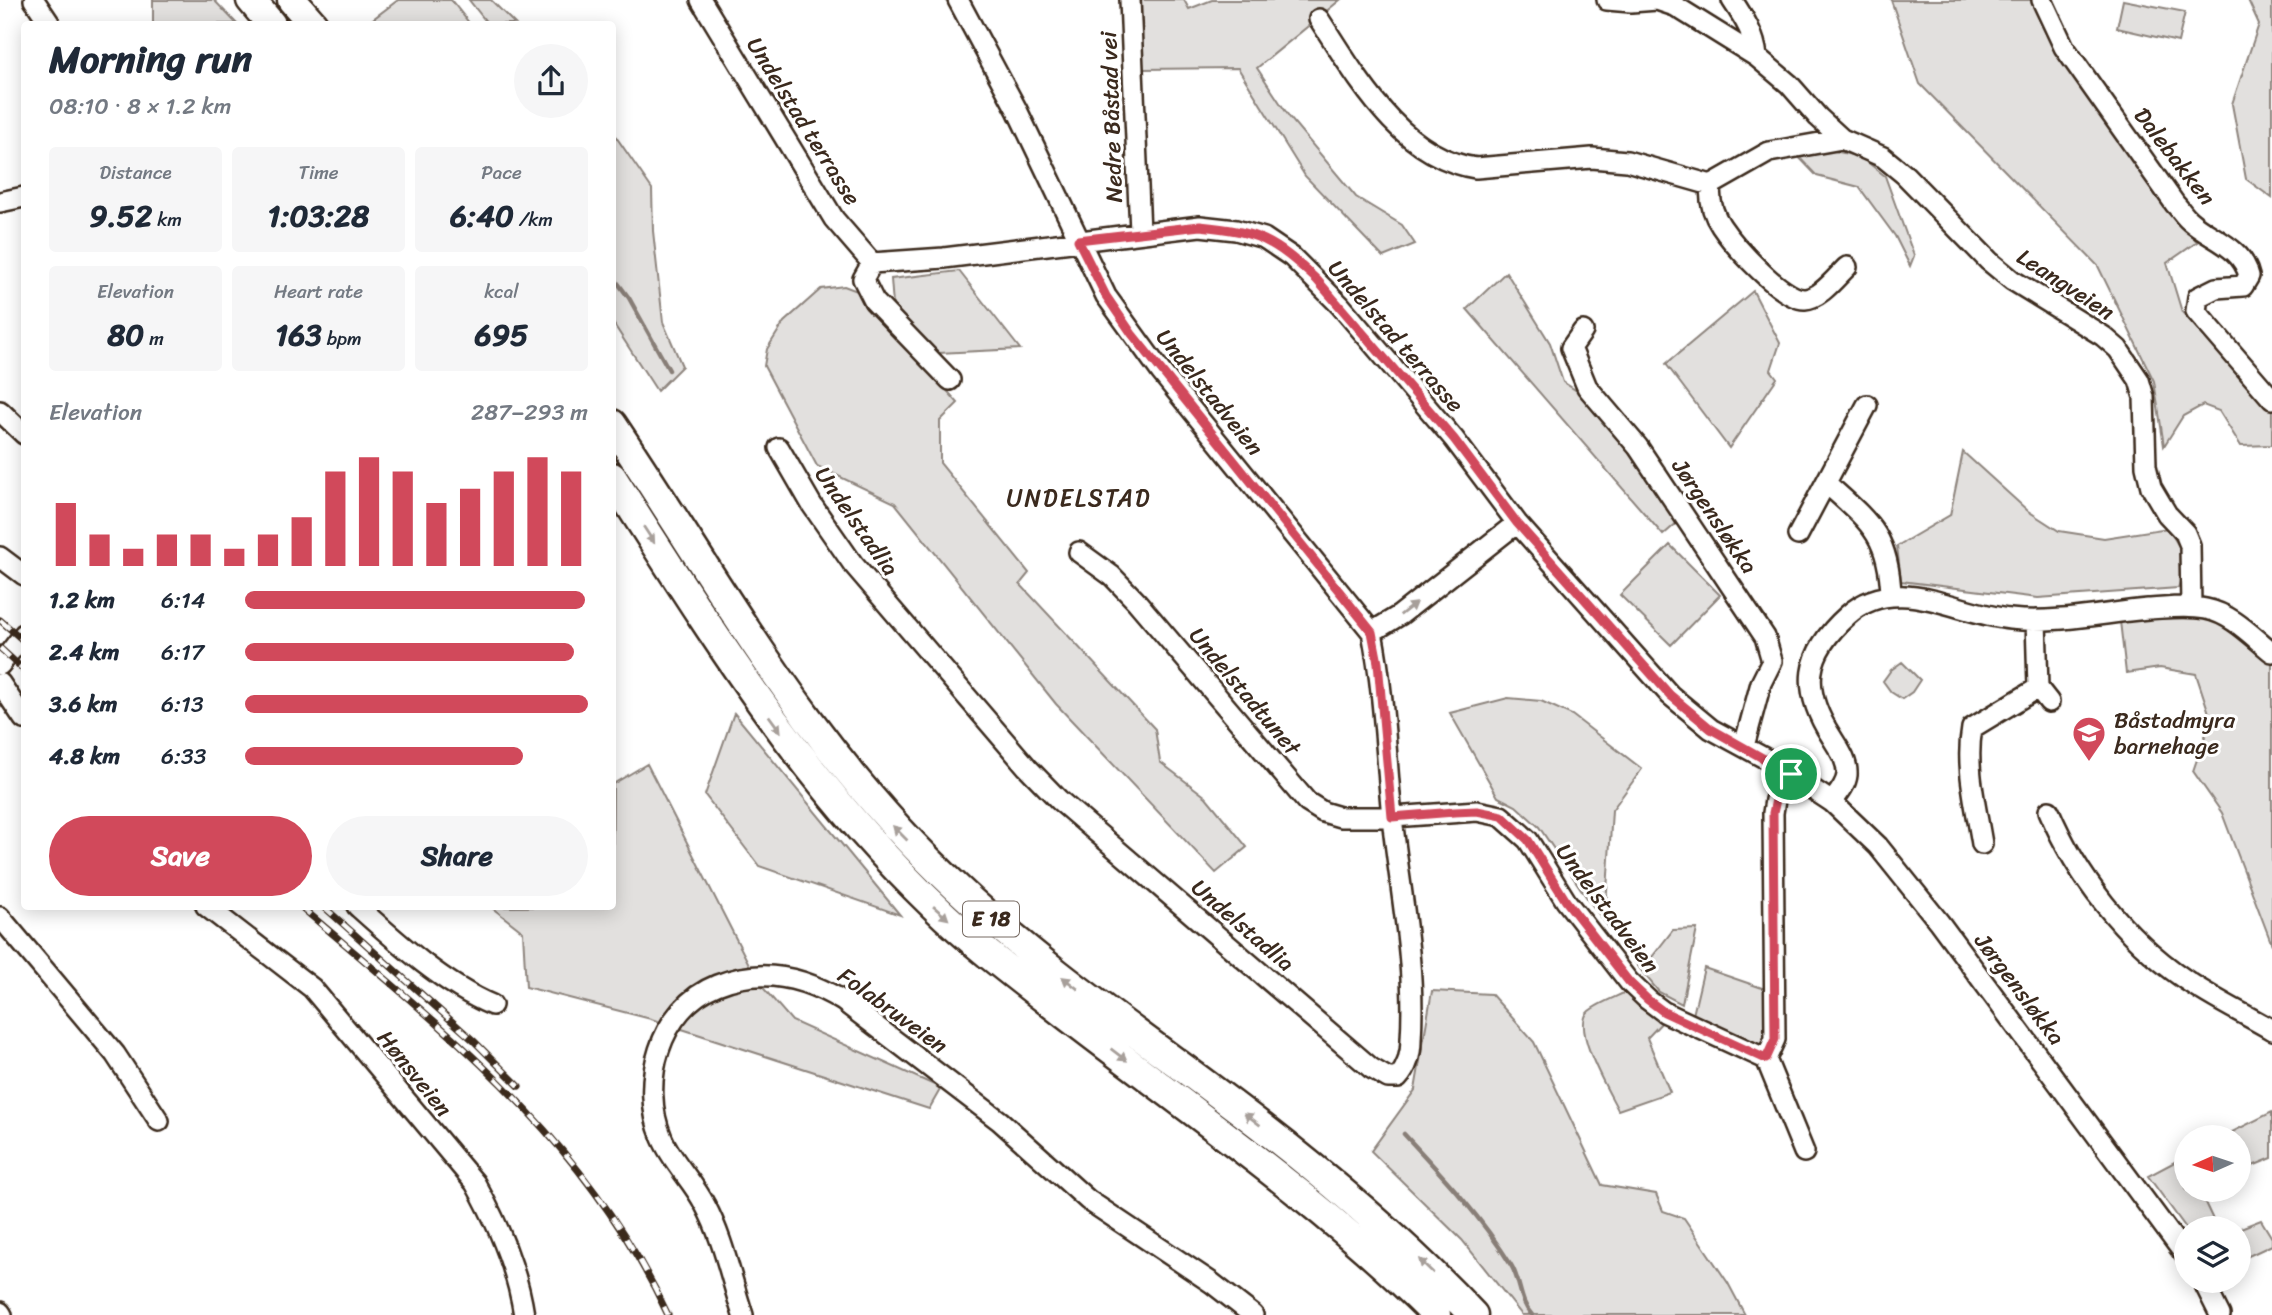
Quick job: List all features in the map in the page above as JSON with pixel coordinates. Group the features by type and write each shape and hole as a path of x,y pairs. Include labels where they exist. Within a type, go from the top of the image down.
{"highway":[{"path":"250,0 268,21"},
{"path":"292,0 310,21"},
{"name":"E 18","path":"616,430 757,650 844,769 895,828 1009,935 1330,1180 1396,1237 1473,1315"},
{"name":"E 18","path":"616,483 775,725 822,785 934,907 992,957 1311,1202 1436,1315"}],"street":[{"path":"34,0 48,21"},
{"name":"Undelstad terrasse","path":"701,0 834,219 872,263 944,258 1200,226 1236,230 1264,238 1293,257 1340,305 1454,439 1517,523"},
{"name":"Undelstadveien","path":"958,0 1017,110 1106,296 1132,334 1372,632"},
{"name":"Nedre Båstad vei","path":"1130,0 1140,232"},
{"name":"Leangveien","path":"1607,0 1657,1 1675,6 1756,57 1789,84 1842,139 1883,157 1915,184 1989,261 2012,280 2102,336 2130,365 2144,397 2146,466 2151,487 2167,514 2185,533 2190,545 2190,607"},
{"path":"1732,0 1748,26 1755,44 1756,57"},
{"name":"Dalebakken","path":"2042,0 2064,47 2175,204 2191,222 2218,239 2239,256 2246,266 2249,276 2243,286 2207,291 2198,297 2196,311 2272,399"},
{"path":"1319,19 1361,85 1385,111 1439,158 1458,165 1476,168 1592,158 1627,161 1712,185 1769,152 1842,139"},
{"path":"1712,185 1711,202 1721,227 1778,288 1793,298 1806,299 1819,294 1847,267"},
{"path":"0,202 21,198"},
{"path":"872,263 863,279 874,300 950,380"},
{"name":"Jørgensløkka","path":"1583,331 1570,348 1587,387 1638,447 1765,637 1772,661 1760,683 1744,746"},
{"path":"1798,535 1867,405"},
{"path":"0,411 21,431"},
{"name":"Undelstadlia","path":"779,448 806,496 853,564 1027,767 1059,800 1371,1068 1388,1078 1398,1078 1405,1070 1412,1041 1412,975 1392,817 1378,663 1372,632"},
{"path":"1826,483 1869,522 1876,532 1886,553 1891,595"},
{"path":"1372,632 1400,615 1517,523"},
{"name":"Jørgensløkka","path":"1517,523 1670,695 1711,729 1791,774 1832,802 1878,846 1939,922 2174,1240"},
{"name":"Undelstadtunet","path":"1080,552 1112,576 1138,602 1307,802 1323,812 1340,817 1392,817"},
{"path":"0,558 21,573"},
{"path":"1832,802 1847,778 1847,767 1814,706 1810,683 1814,661 1847,616 1862,605 1891,595 1917,596 1980,615 2036,620 2190,607 2222,614 2272,652"},
{"path":"1982,844 1970,769 1972,728 2044,695 2036,620"},
{"path":"0,666 21,639"},
{"path":"0,682 21,714"},
{"path":"1791,774 1778,791 1773,813 1775,1039 1766,1059 1804,1153"},
{"name":"Undelstadveien","path":"1392,817 1477,811 1502,816 1528,840 1566,901 1629,982 1648,1000 1664,1012 1766,1059"},
{"path":"2049,811 2067,851 2141,945 2185,979 2272,1030"},
{"name":"Hønsveien","path":"211,910 312,988 475,1183 493,1215 514,1269 524,1315"},
{"path":"361,910 398,943 466,994 492,1005"},
{"path":"0,917 115,1054 159,1121"},
{"name":"Folabruveien","path":"743,1315 706,1206 663,1140 655,1119 652,1083 660,1048 684,1007 695,996 713,986 733,978 758,975 817,985 843,1001 1000,1121 1088,1200 1212,1283 1253,1315"},
{"path":"2209,1293 2220,1315"}],"shaded area":[{"path":"153,0 214,0 234,21 153,21"},
{"path":"398,0 451,0 468,21 375,21 373,19"},
{"path":"469,0 491,0 512,21 486,21"},
{"path":"1141,0 1184,0 1189,9 1212,0 1340,0 1257,68 1290,118 1356,197 1402,225 1415,244 1383,257 1305,176 1238,68 1142,69"},
{"path":"1891,0 2032,0 2055,52 2124,150 2197,242 2167,263 2182,312 2268,407 2272,407 2272,445 2241,446 2219,411 2203,405 2183,416 2164,446 2154,381 2098,266 1920,84"},
{"path":"2123,0 2185,12 2178,42 2117,28"},
{"path":"2248,0 2272,0 2272,198 2246,179 2232,104 2259,24"},
{"path":"616,137 652,189 653,231 663,322 682,366 657,391 616,328"},
{"path":"1830,150 1861,157 1885,176 1914,256 1910,266 1895,236 1859,187 1817,176 1795,153"},
{"path":"959,271 1020,349 938,353 894,318 891,279"},
{"path":"1506,272 1550,343 1563,382 1591,400 1679,521 1663,535 1467,309"},
{"path":"844,286 860,292 958,403 940,421 940,463 1029,573 1020,584 1155,729 1160,762 1206,797 1247,847 1216,873 1056,704 895,503 817,466 764,366 767,349 784,322 821,289"},
{"path":"1753,291 1780,343 1771,370 1777,378 1729,448 1666,364"},
{"path":"1963,452 2028,511 2059,531 2104,538 2168,528 2187,560 2178,588 2038,598 1901,581 1897,546 1950,515"},
{"path":"1670,545 1720,595 1671,645 1620,595"},
{"path":"2201,610 2272,658 2272,945 2222,813 2193,771 2211,719 2196,674 2160,668 2126,673 2120,621"},
{"path":"1902,662 1920,680 1912,692 1902,699 1891,692 1883,681 1891,670"},
{"path":"1508,698 1541,701 1572,715 1642,769 1612,810 1606,907 1638,949 1652,957 1673,930 1697,929 1682,1004 1659,992 1644,974 1589,901 1539,827 1516,806 1498,797 1450,713"},
{"path":"734,713 900,915 759,866 705,795"},
{"path":"647,764 758,982 792,1021 941,1088 929,1109 651,1019 526,987 523,932 495,910 616,910 616,782"},
{"path":"1704,968 1768,990 1767,1040 1760,1046 1693,1015"},
{"path":"1632,989 1666,1018 1647,1038 1670,1092 1618,1110 1587,1045 1584,1019 1593,1008"},
{"path":"1432,991 1491,994 1534,1042 1602,1185 1656,1194 1663,1211 1684,1218 1728,1283 1745,1315 1522,1315 1462,1240 1371,1151 1415,1090"},
{"path":"2272,1112 2272,1158 2251,1167 2251,1125 2246,1125"},
{"path":"2174,1162 2174,1202 2205,1202 2211,1216 2177,1216 2148,1176"},
{"path":"2261,1220 2272,1238 2272,1245 2251,1255 2251,1224"}],"waterway":[{"path":"616,280 629,298 669,370"},
{"path":"1404,1134 1487,1229 1514,1271 1525,1304 1532,1315"}],"railway":[{"path":"0,620 21,638"},
{"path":"0,648 21,667"},
{"path":"305,910 458,1043 507,1090 553,1140 596,1193 634,1251 668,1315"},
{"path":"327,910 474,1041 519,1086"}],"place":[{"name":"Båstadmyra barnehage","path":"2089,763"}],"district":[{"name":"UNDELSTAD","path":"1079,498"}],"route":[{"path":"1200,226 1236,230 1264,238 1293,257 1340,305 1454,439 1517,523 1670,695 1711,729 1791,774 1774,800 1775,1039 1766,1059 1664,1012 1648,1000 1629,982 1566,901 1528,840 1502,816 1477,811 1392,817 1378,663 1372,632 1132,334 1106,296 1078,240 1200,226"}]}
